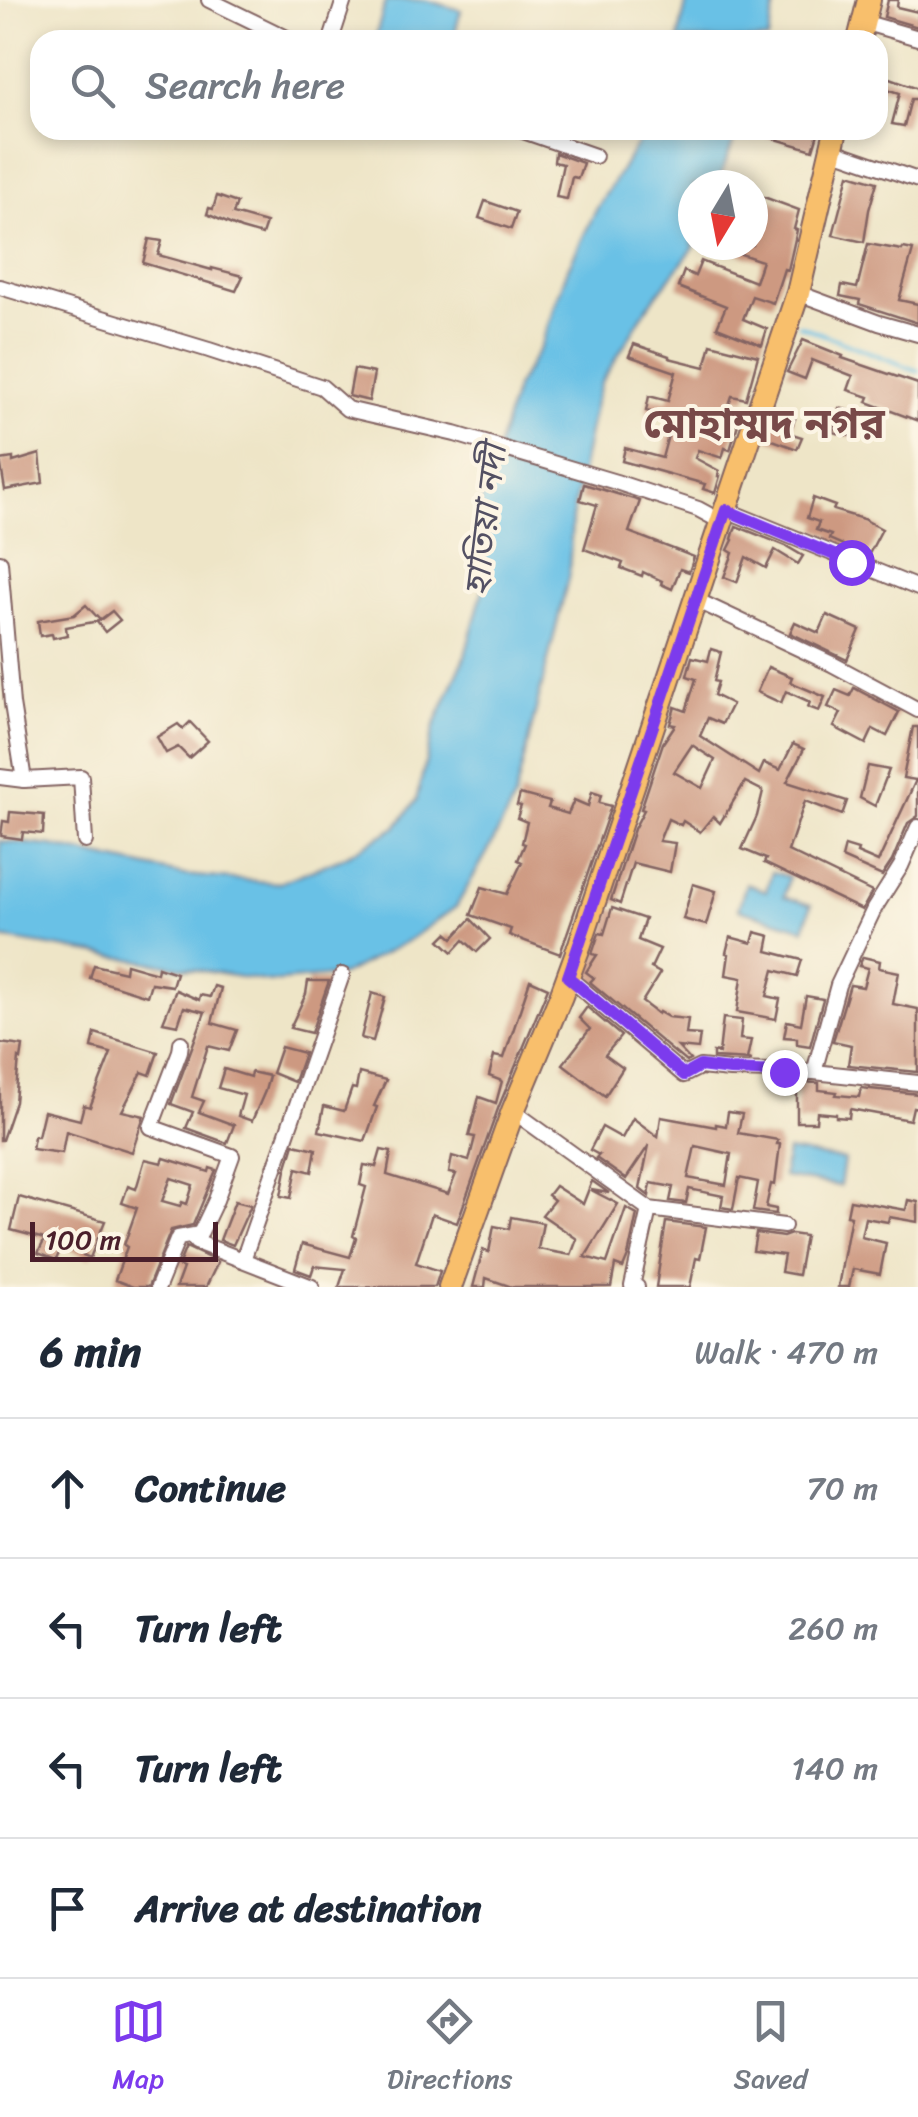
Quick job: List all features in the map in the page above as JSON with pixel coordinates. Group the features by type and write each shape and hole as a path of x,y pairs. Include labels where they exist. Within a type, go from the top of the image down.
{"main road":[{"path":"450,1287 513,1111 568,977 696,600 798,293 834,140"}],"street":[{"path":"209,0 271,30"},
{"path":"334,30 344,0"},
{"path":"864,21 918,38"},
{"path":"549,140 595,156"},
{"path":"834,140 918,180"},
{"path":"0,287 322,388 347,410 455,434 616,482 724,516 918,588"},
{"path":"798,293 918,334"},
{"path":"0,562 12,704 24,780"},
{"path":"696,600 832,664 918,710"},
{"path":"0,777 80,777 85,841"},
{"path":"814,1072 838,985 918,827"},
{"path":"242,1260 342,975"},
{"path":"568,977 684,1075 700,1066 814,1072 918,1084"},
{"path":"181,1043 152,1127 232,1156 196,1242 312,1287"},
{"path":"513,1111 649,1209 784,1226"},
{"path":"636,1287 632,1286 649,1209"},
{"path":"158,1287 178,1238 200,1234"}],"water":[{"path":"386,0 425,0 461,10 456,30 378,30"},
{"path":"687,0 776,0 770,30 680,30"},
{"name":"হাতিয়া নদী","path":"640,140 734,140 723,170 678,170 678,260 684,260 648,306 601,383 572,518 569,574 514,800 456,907 409,940 342,975 271,982 0,938 0,841 52,846 184,875 279,883 344,857 396,827 416,801 434,727 465,656 487,574 477,515 516,387 540,348 568,268 597,208"},
{"path":"772,872 789,877 784,897 811,905 804,929 738,909 746,884 766,891"},
{"path":"787,1151 844,1160 840,1186 783,1177"}],"building":[{"path":"888,0 898,0 897,7 918,12 918,27 884,17"},
{"path":"888,77 918,88 918,99 911,99 904,126 892,124 900,93 888,89"},
{"path":"779,140 816,140 813,150"},
{"path":"555,153 583,163 578,178 572,177 567,199 556,197 563,164 554,162"},
{"path":"849,174 877,182 864,242 833,235"},
{"path":"217,196 237,203 233,214 266,223 262,235 207,214"},
{"path":"768,199 799,210 788,270 784,269 773,303 752,296 743,319 767,329 762,345 717,327 726,306 678,287 684,271 695,276 701,261 755,282 762,261 759,260 768,260"},
{"path":"485,201 517,212 511,229 479,218"},
{"path":"149,239 162,241 158,255 243,276 236,291 143,263"},
{"path":"868,244 913,250 899,300 918,304 918,323 840,296 842,285 857,288"},
{"path":"803,340 918,384 918,421 867,402 869,397 848,390 853,376 812,360 805,379 787,372"},
{"path":"634,344 705,367 711,344 758,356 746,399 732,396 724,419 738,424 730,450 725,448 722,458 698,450 695,458 719,471 715,493 703,489 705,484 622,461 625,448 662,458 673,417 646,411 649,396 668,401 676,372 629,356"},
{"path":"354,369 374,373 369,401 349,396"},
{"path":"839,408 861,414 855,437 833,432"},
{"path":"775,410 795,419 789,433 802,437 797,449 767,438"},
{"path":"40,454 43,483 5,490 0,460 13,458 13,462"},
{"path":"584,484 640,501 629,532 694,557 689,572 680,569 672,589 643,572 642,576 621,568 623,563 584,549 597,505 580,500"},
{"path":"813,498 882,529 868,556 816,530 819,522 807,518"},
{"path":"736,526 803,556 798,564 775,550 766,568 746,557 737,582 724,577 733,553 728,550"},
{"path":"86,605 100,620 112,611 120,620 105,632 99,621 66,627 67,635 40,636 38,621 74,615"},
{"path":"827,615 860,630 847,660 790,633 795,622 819,633"},
{"path":"711,649 721,652 714,695 732,704 722,724 708,718 700,736 759,774 764,763 780,770 793,744 804,749 787,782 847,801 842,815 805,801 788,851 872,892 862,910 742,849 763,791 745,782 720,823 713,816 700,832 683,821 681,825 668,819 659,841 675,843 670,872 633,863 620,904 611,900 644,810 641,809 663,743 675,725 670,724 675,707 686,711 696,679 687,676 692,657 708,661","holes":["692,745 715,760 702,788 674,772"]},
{"path":"768,667 792,677 790,682 825,697 819,711 808,707 810,702 786,691 781,703 757,692"},
{"path":"854,688 899,712 887,736 873,729 866,744 834,727 841,713 828,707 836,690 850,696"},
{"path":"190,722 208,741 189,758 178,747 166,753 157,737 178,724 183,729"},
{"path":"913,727 918,727 918,816 908,823 882,876 842,858 845,846 878,862 916,780 903,778"},
{"path":"868,766 889,770 875,806 860,798"},
{"path":"592,792 601,795 599,803 611,806 560,954 509,935 511,929 471,915 482,887 507,894 522,862 518,860 525,844 522,843 527,822 517,818 520,794 550,802 548,808 568,814 574,800 588,806"},
{"path":"10,812 44,815 43,834 23,832 22,839 1,836 3,821 9,822"},
{"path":"693,884 716,891 706,925 683,919"},
{"path":"612,908 645,919 638,940 660,949 651,968 660,973 642,1002 658,1014 688,1019 686,1034 700,1035 698,1049 678,1047 690,1060 686,1062 590,982 594,978 586,972 597,955 592,954 599,933 604,934"},
{"path":"471,919 490,939 477,952 464,940 453,952 440,940 447,933 453,938"},
{"path":"755,932 770,936 767,951 802,960 797,976 774,970 767,996 780,999 776,1019 737,1012 742,978 726,975 730,937 752,943"},
{"path":"863,957 880,961 879,968 899,972 893,1004 918,1009 918,1072 848,1065 851,1045 833,1041 850,985 863,987 868,968 859,966"},
{"path":"126,964 157,973 158,967 176,973 172,986 151,983 147,996 90,978 94,965 125,972"},
{"path":"530,980 548,988 499,1106 457,1223 432,1214 416,1263 440,1271 435,1287 339,1287 345,1269 314,1266 311,1275 295,1269 302,1244 350,1257 366,1187 360,1185 364,1165 376,1167 381,1150 391,1152 387,1175 448,1194 456,1174 449,1173 452,1156 469,1161 475,1137 469,1136 479,1097 496,1103 502,1081 489,1076 494,1056 504,1058"},
{"path":"308,981 329,981 311,1033 290,1028"},
{"path":"214,986 221,988 212,1023 237,1030 229,1051 208,1046 192,1097 204,1101 199,1112 234,1125 227,1143 186,1128 193,1112 171,1104 205,1012 184,1007 178,1025 163,1022 176,990 199,1000 200,995 210,997"},
{"path":"372,993 385,997 373,1041 361,1038"},
{"path":"806,996 823,999 810,1046 797,1044 797,1038 784,1037 787,1021 801,1024"},
{"path":"587,1007 621,1036 605,1055 623,1068 605,1096 563,1064 590,1029 579,1018"},
{"path":"723,1018 742,1020 740,1039 751,1040 747,1059 752,1060 713,1058 713,1052 719,1053"},
{"path":"95,1033 158,1052 150,1075 142,1072 122,1111 144,1116 132,1152 66,1131 62,1153 32,1149 44,1111 80,1120 84,1105 90,1107 111,1053 92,1048"},
{"path":"0,1043 23,1046 15,1102 2,1140 0,1140"},
{"path":"281,1047 304,1053 294,1082 272,1073"},
{"path":"224,1069 250,1077 251,1072 269,1076 252,1121 238,1116 244,1095 218,1088"},
{"path":"359,1073 386,1080 365,1141 319,1131 324,1106 344,1111 352,1088 356,1089"},
{"path":"797,1082 819,1083 819,1090 837,1092 836,1095 859,1097 861,1088 918,1094 918,1108 913,1107 910,1120 850,1109 849,1118 817,1112 816,1122 797,1122"},
{"path":"728,1112 742,1114 738,1133 778,1140 775,1185 771,1184 766,1207 776,1209 776,1214 753,1211 758,1182 739,1178 733,1209 721,1207 723,1196 689,1189 686,1203 670,1201 673,1187 651,1183 649,1196 640,1189 649,1145 626,1179 590,1150 602,1127 622,1138 633,1118 658,1137 661,1117 726,1126","holes":["695,1146 731,1154 726,1185 688,1178"]},
{"path":"294,1144 316,1149 312,1172 297,1168 291,1198 281,1196"},
{"path":"164,1158 209,1172 210,1168 216,1170 193,1225 171,1230 148,1287 133,1287 115,1280 137,1208 122,1203 128,1186 136,1189 145,1159 162,1163","holes":["171,1178 193,1185 187,1204 162,1201"]},
{"path":"592,1181 609,1193 591,1190 618,1204 585,1257 607,1263 626,1208 637,1214 628,1256 623,1268 615,1265 611,1287 512,1287 486,1278 485,1287 473,1287 483,1250 489,1252 494,1226 509,1229 511,1217 543,1223 538,1249 571,1255 577,1239 542,1215 554,1200 548,1195 555,1186 583,1204"},
{"path":"19,1197 105,1221 90,1258 62,1246 56,1260 38,1253 45,1239 11,1230"},
{"path":"850,1200 906,1210 908,1200 918,1202 918,1222 865,1218 861,1237 886,1243 880,1274 853,1269 849,1287 838,1287 851,1216 847,1215"},
{"path":"235,1201 251,1205 233,1245 220,1240"},
{"path":"666,1222 706,1227 690,1287 656,1287"},
{"path":"756,1233 805,1236 798,1275 781,1272 784,1255 753,1251"},
{"path":"186,1247 218,1262 206,1287 176,1287 183,1268 178,1266"}],"waterway":[{"path":"799,325 918,371"}],"district":[{"name":"মোহাম্মদ নগর","path":"764,424"}],"route":[{"path":"784,1072 700,1066 684,1075 568,977 726,510 851,562"}]}
